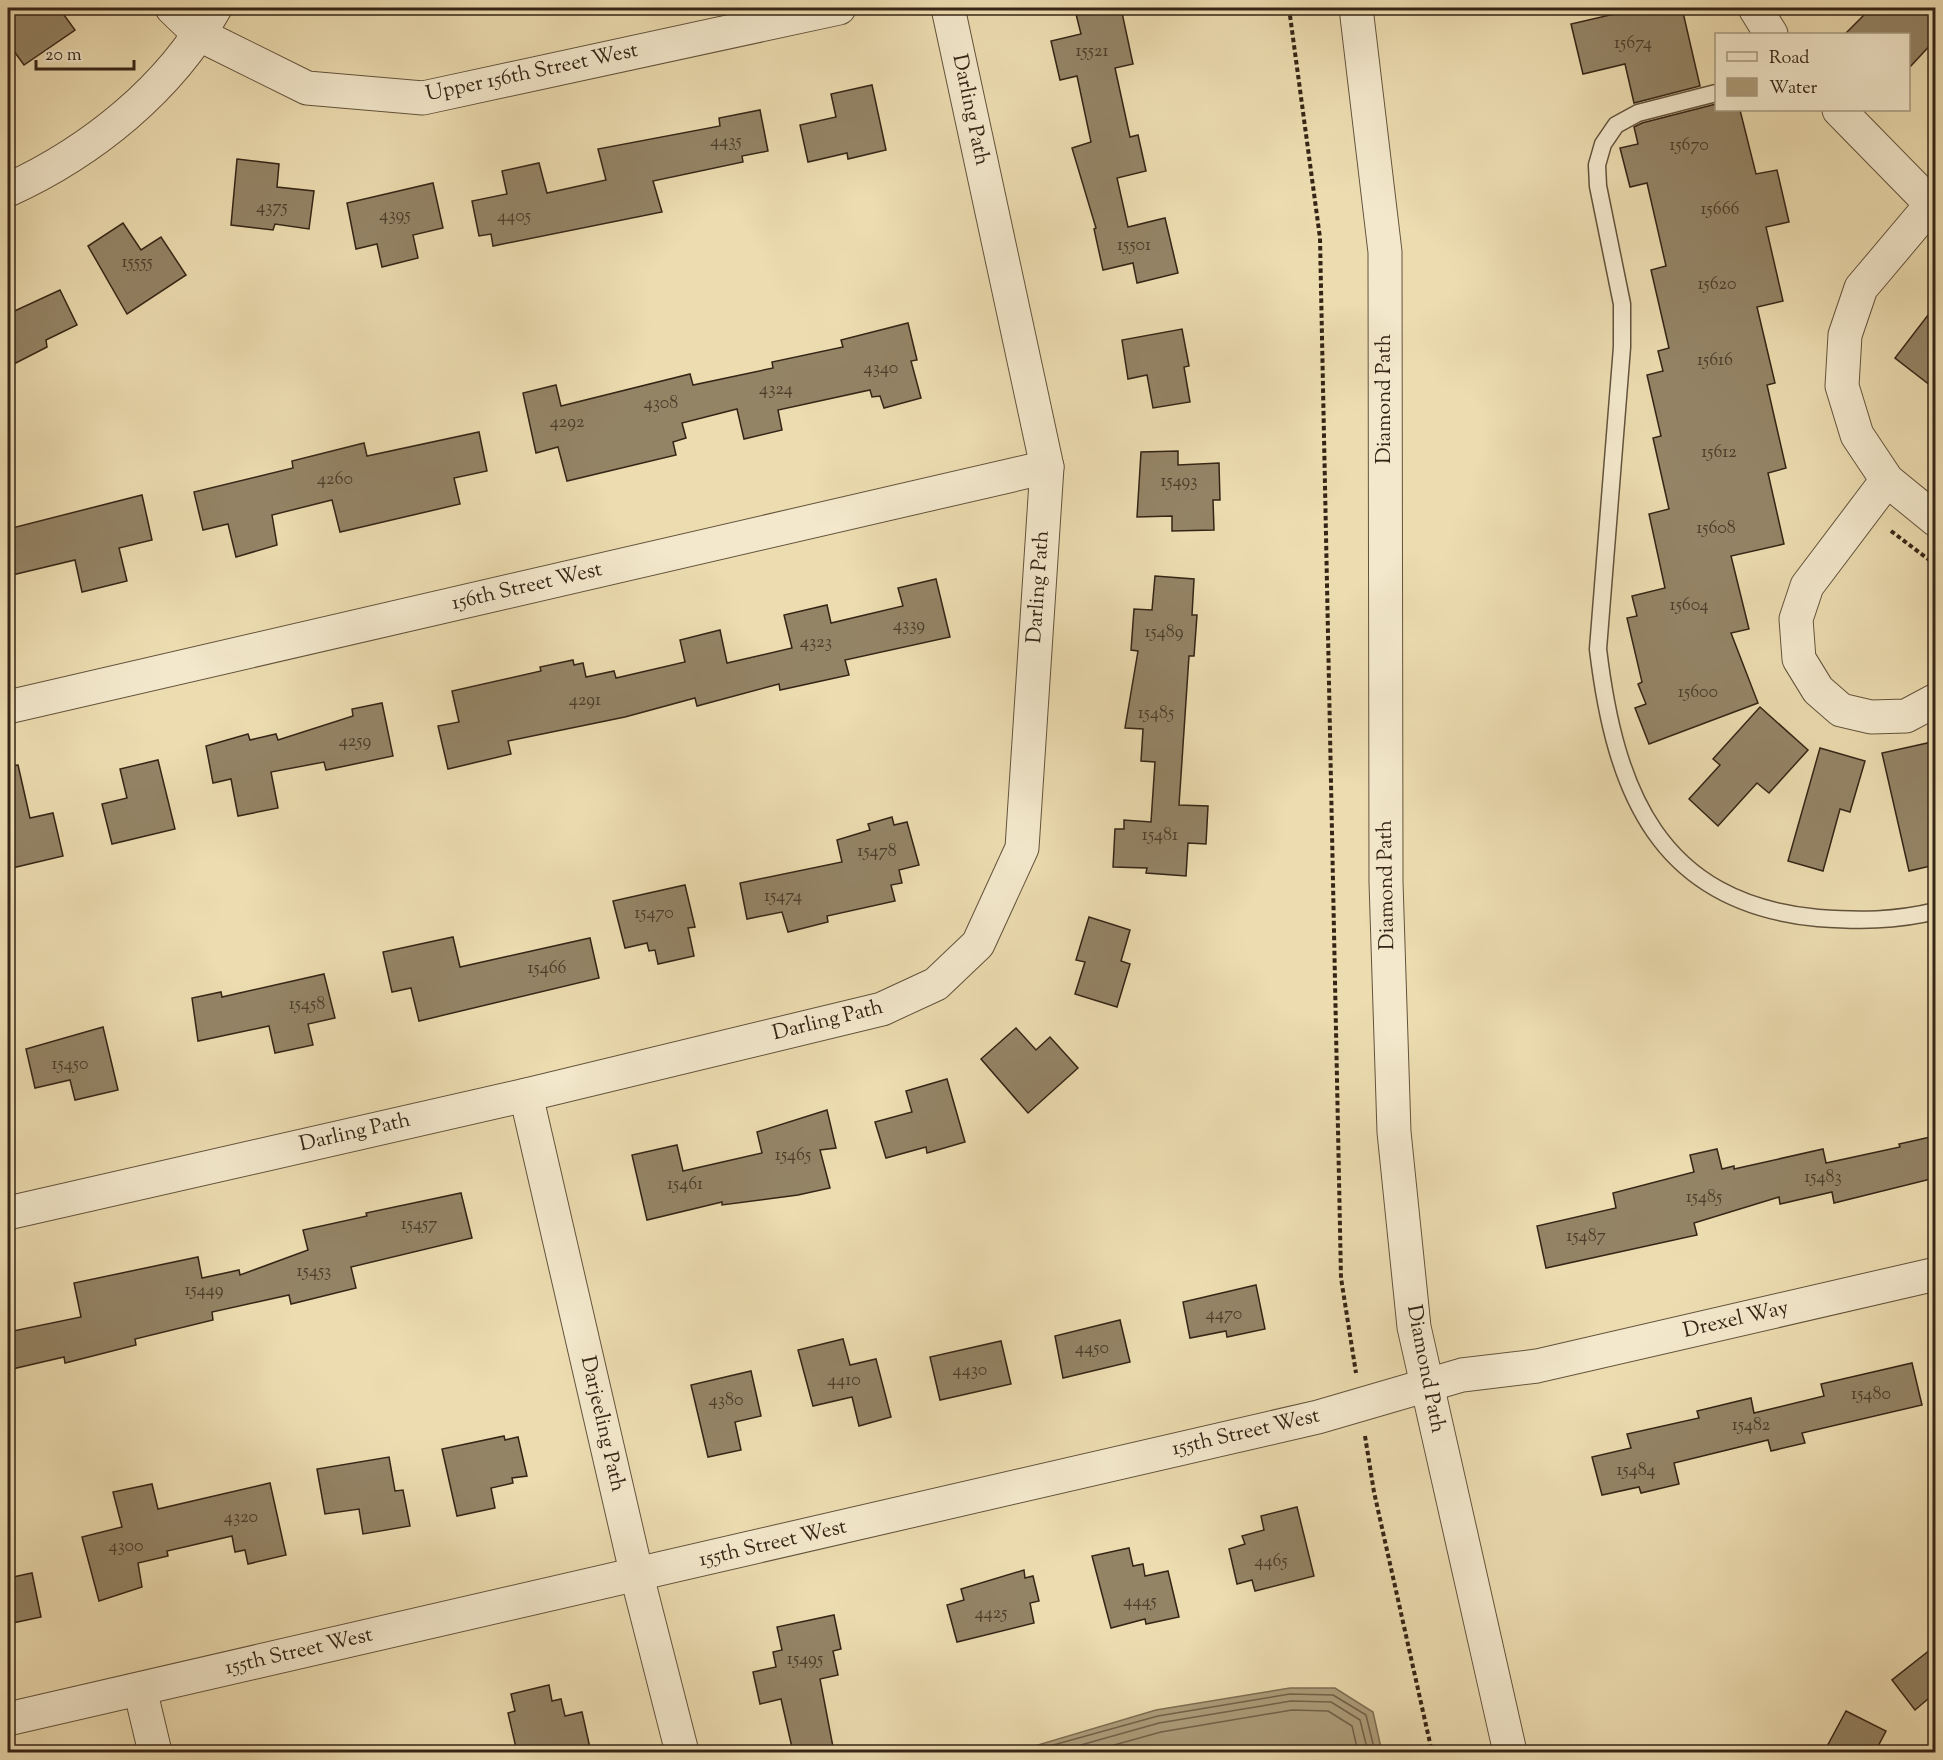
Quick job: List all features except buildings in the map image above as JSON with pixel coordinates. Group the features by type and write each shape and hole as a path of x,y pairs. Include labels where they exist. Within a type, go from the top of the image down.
{"street":[{"name":"Upper 156th Street West","path":"172,8 208,21 307,88 423,98 839,8"},
{"name":"Darling Path","path":"8,1213 526,1095 882,1010 936,984 978,944 1022,849 1047,467 948,8"},
{"name":"Diamond Path","path":"1356,8 1385,252 1386,882 1394,1132 1414,1327 1510,1752"},
{"path":"1755,8 1770,33"},
{"path":"8,190 51,170 136,108 208,21"},
{"path":"1840,111 1933,202 1861,288 1845,335 1842,386 1857,435 1887,480 1935,520"},
{"name":"156th Street West","path":"8,707 1047,467"},
{"path":"1887,480 1807,586 1796,619 1799,660 1818,690 1841,710 1872,717 1906,716 1935,700"},
{"name":"Darjeeling Path","path":"526,1095 637,1575 682,1752"},
{"name":"Drexel Way","path":"1537,1366 1935,1274"},
{"name":"155th Street West","path":"8,1719 637,1575 1361,1405 1462,1376 1537,1366"},
{"path":"140,1689 155,1752"}],"lane":[{"path":"1715,93 1638,113 1616,125 1603,144 1597,165 1598,186 1622,304 1622,347 1598,649 1604,696 1616,745 1637,807 1660,842 1678,862 1726,894 1774,913 1866,922 1911,917 1935,911"}],"path":[{"path":"1289,8 1320,238 1341,1278 1374,1492 1432,1752"},
{"path":"1864,511 1935,565"}],"water":[{"path":"1290,1688 1335,1688 1373,1712 1382,1752 1014,1752 1156,1710"}]}
